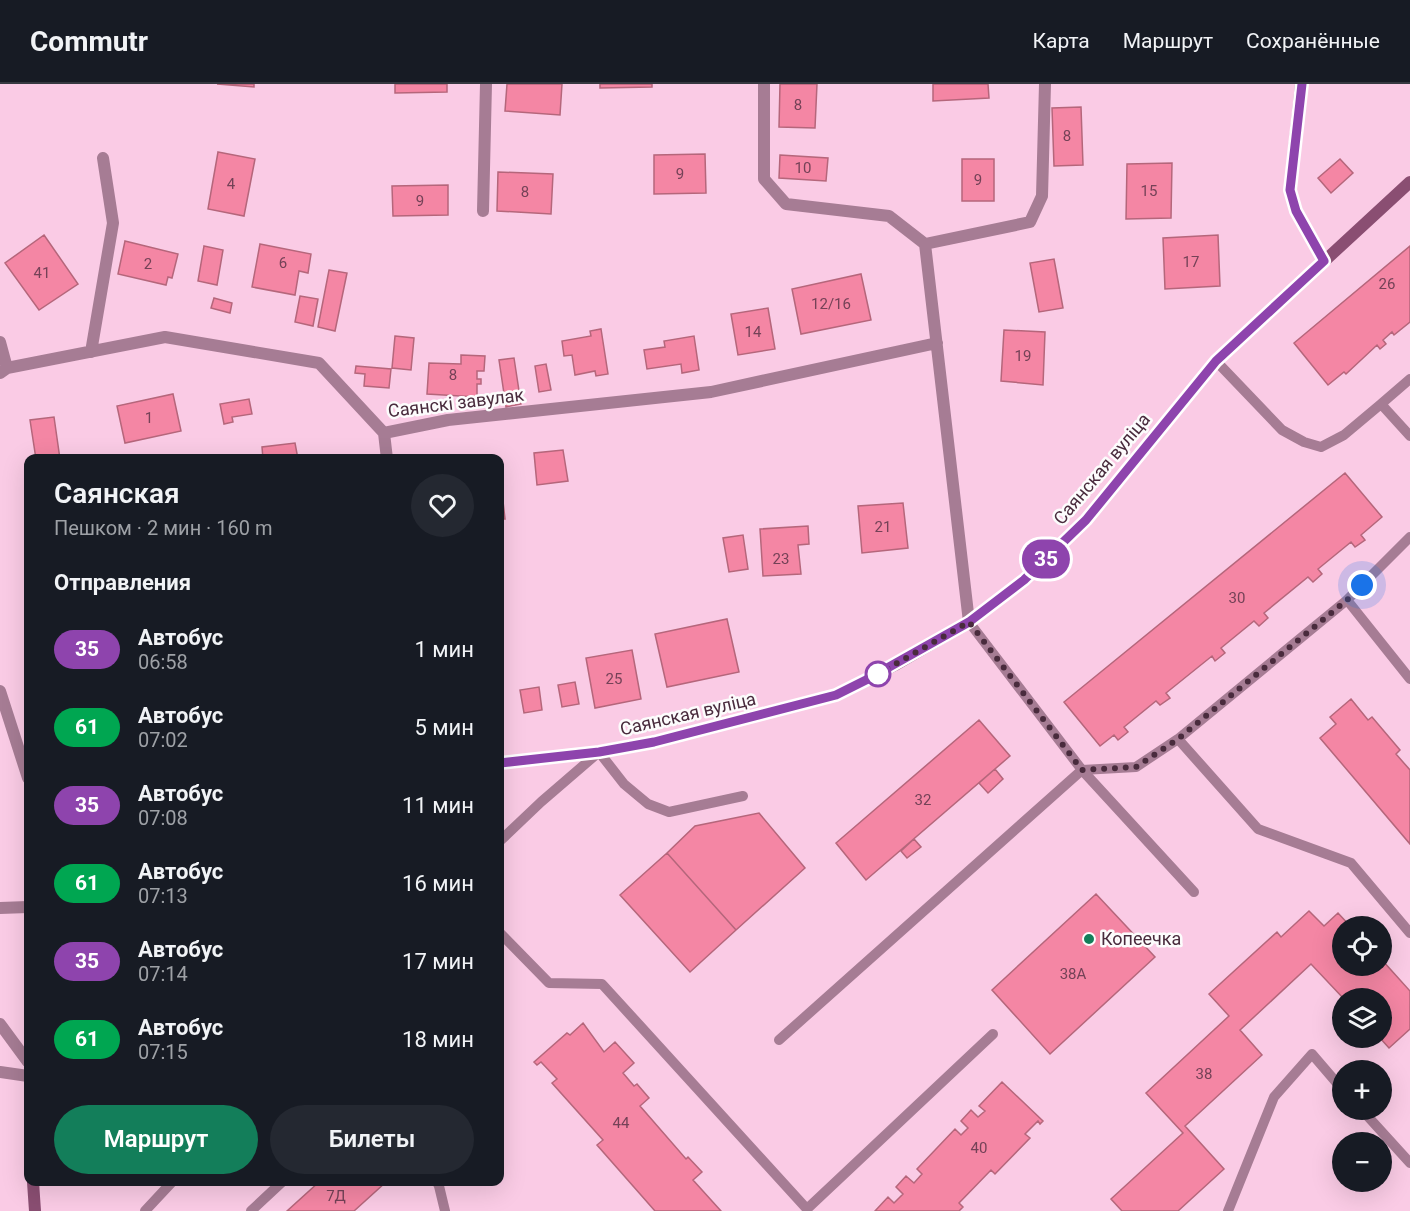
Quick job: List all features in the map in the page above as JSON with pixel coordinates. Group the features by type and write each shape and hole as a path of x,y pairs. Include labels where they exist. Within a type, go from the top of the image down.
{"main road":[{"name":"Саянская вуліца","path":"504,763 599,752 654,742 836,695 886,670 969,622 1024,580 1086,520 1216,361 1410,182"},
{"path":"33,1186 35,1211"}],"street":[{"path":"483,211 486,84"},
{"path":"764,84 764,179 786,204 889,216 925,244 969,622"},
{"path":"925,244 1030,222 1042,196 1045,84"},
{"path":"1302,84 1290,190 1296,211 1324,261"},
{"path":"91,352 113,223 103,158"},
{"name":"Саянскі завулак","path":"4,370 165,337 319,363 384,433 448,420 711,392 937,343"},
{"path":"0,342 4,370"},
{"path":"384,433 386,454"},
{"path":"0,691 24,766"},
{"path":"0,908 24,907"},
{"path":"0,1024 24,1057"},
{"path":"0,1072 24,1075"}],"lane":[{"path":"1216,361 1282,430 1304,442 1321,447 1344,435 1410,379"},
{"path":"1381,404 1410,436"},
{"path":"779,1040 1082,770 1136,767 1178,739 1347,600 1410,537"},
{"path":"1347,600 1410,679"},
{"path":"969,622 1082,770 1194,892"},
{"path":"1178,739 1258,829 1352,863 1410,933"},
{"path":"504,837 599,752 624,784 648,804 669,812 743,796"},
{"path":"504,937 549,983 602,984 807,1209 993,1034"},
{"path":"1228,1211 1274,1097 1312,1054 1332,1077"},
{"path":"1371,1120 1410,1163"},
{"path":"145,1211 168,1186"},
{"path":"251,1211 278,1186"},
{"path":"440,1186 445,1211"}],"building":[{"path":"217,84 254,84 254,87"},
{"path":"395,84 447,84 447,92 395,93"},
{"path":"507,84 562,84 560,115 505,111"},
{"path":"600,84 652,84 652,87 600,88"},
{"path":"780,84 817,84 815,128 779,127"},
{"path":"933,84 988,84 989,98 933,101"},
{"path":"1081,107 1083,165 1054,166 1052,108"},
{"path":"218,152 255,159 244,216 208,209"},
{"path":"705,154 706,193 654,194 654,155"},
{"path":"780,155 828,158 826,181 779,178"},
{"path":"962,159 994,159 994,201 962,201"},
{"path":"1340,159 1353,173 1331,193 1318,178"},
{"path":"1172,163 1171,218 1126,219 1127,164"},
{"path":"498,172 553,174 551,214 497,211"},
{"path":"448,185 448,215 393,216 392,186"},
{"path":"44,235 78,284 39,310 5,263"},
{"path":"1218,235 1220,286 1165,289 1163,238"},
{"path":"125,241 178,254 172,278 168,277 166,285 118,274"},
{"path":"260,244 311,254 308,273 299,271 295,295 252,287"},
{"path":"204,246 223,250 217,285 198,281"},
{"path":"1410,246 1410,322 1394,335 1392,332 1383,340 1386,344 1380,349 1377,345 1346,374 1344,372 1328,385 1294,343"},
{"path":"1054,259 1063,308 1039,312 1030,263"},
{"path":"329,270 347,273 335,331 318,327"},
{"path":"861,274 871,320 801,334 792,289"},
{"path":"300,296 318,299 313,326 295,322"},
{"path":"214,298 232,303 230,313 211,308"},
{"path":"768,308 775,349 738,355 731,314"},
{"path":"601,329 608,374 596,376 595,371 575,375 572,355 564,356 562,341 591,336 590,331"},
{"path":"1004,330 1045,332 1043,385 1001,381"},
{"path":"395,336 414,338 411,370 392,368"},
{"path":"694,336 699,370 682,373 681,364 647,369 644,350 665,347 664,341"},
{"path":"461,355 485,356 484,371 477,371 477,379 481,379 481,384 477,384 477,397 427,394 429,363 461,364"},
{"path":"514,358 521,404 506,407 499,360"},
{"path":"546,364 551,390 539,392 535,366"},
{"path":"356,366 391,369 389,388 364,386 365,374 355,373"},
{"path":"173,394 181,431 125,443 117,406"},
{"path":"249,399 252,414 232,417 233,422 224,424 220,404"},
{"path":"54,417 59,454 35,454 30,420"},
{"path":"295,443 297,454 263,454 262,447"},
{"path":"563,450 568,481 537,485 534,453"},
{"path":"1345,473 1382,517 1361,535 1365,540 1355,547 1351,542 1318,569 1322,574 1313,582 1308,577 1264,613 1268,618 1259,626 1254,621 1221,648 1225,653 1215,661 1212,656 1166,693 1170,698 1160,705 1156,701 1124,727 1128,732 1118,740 1114,735 1100,746 1064,702"},
{"path":"903,503 908,548 862,553 858,506"},
{"path":"808,526 809,544 798,545 801,574 763,576 760,529"},
{"path":"743,535 748,569 729,572 723,538"},
{"path":"727,619 739,672 667,687 655,634"},
{"path":"632,650 641,699 595,708 586,658"},
{"path":"575,682 579,704 562,707 558,685"},
{"path":"539,687 542,710 524,713 520,690"},
{"path":"1351,699 1368,720 1372,717 1400,750 1396,754 1410,770 1410,844 1320,738 1336,724 1330,717"},
{"path":"979,720 1010,756 866,880 836,843"},
{"path":"995,769 1003,779 988,793 979,783"},
{"path":"759,813 805,868 736,930 667,853 695,826"},
{"path":"914,839 921,847 907,858 901,851"},
{"path":"667,853 736,930 690,972 620,895"},
{"path":"1096,894 1155,957 1050,1054 992,990"},
{"path":"1309,911 1324,926 1332,919 1332,976 1392,976 1392,971 1410,991 1410,1029 1392,1045 1392,988 1334,988 1311,964 1240,1030 1262,1055 1185,1126 1224,1169 1178,1211 1122,1211 1111,1199 1183,1133 1146,1093 1229,1016 1209,994 1277,932 1281,937"},
{"path":"583,1023 604,1052 615,1042 634,1063 623,1073 649,1098 640,1106 686,1159 688,1157 702,1172 693,1180 721,1211 655,1211 597,1145 603,1140 552,1083 557,1079 541,1062 537,1065 534,1062 567,1033 570,1035"},
{"path":"1002,1082 1043,1121 1040,1124 1038,1121 1025,1134 1030,1138 995,1174 991,1170 959,1203 963,1207 959,1211 875,1211 888,1197 894,1203 903,1194 896,1187 906,1176 914,1183 922,1174 917,1169 955,1129 961,1135 968,1128 961,1121 971,1110 978,1117 985,1111 979,1106"},
{"path":"315,1186 382,1186 354,1211 287,1211"}],"bus line":[{"name":"35","path":"504,763 599,752 654,742 836,695 969,622 1024,580 1086,520 1216,361 1324,261 1296,211 1290,190 1302,84"}],"place":[{"name":"Копеечка","path":"1089,939"}],"route":[{"path":"878,674 969,622 1082,770 1136,767 1178,739 1347,600 1362,585"}]}
